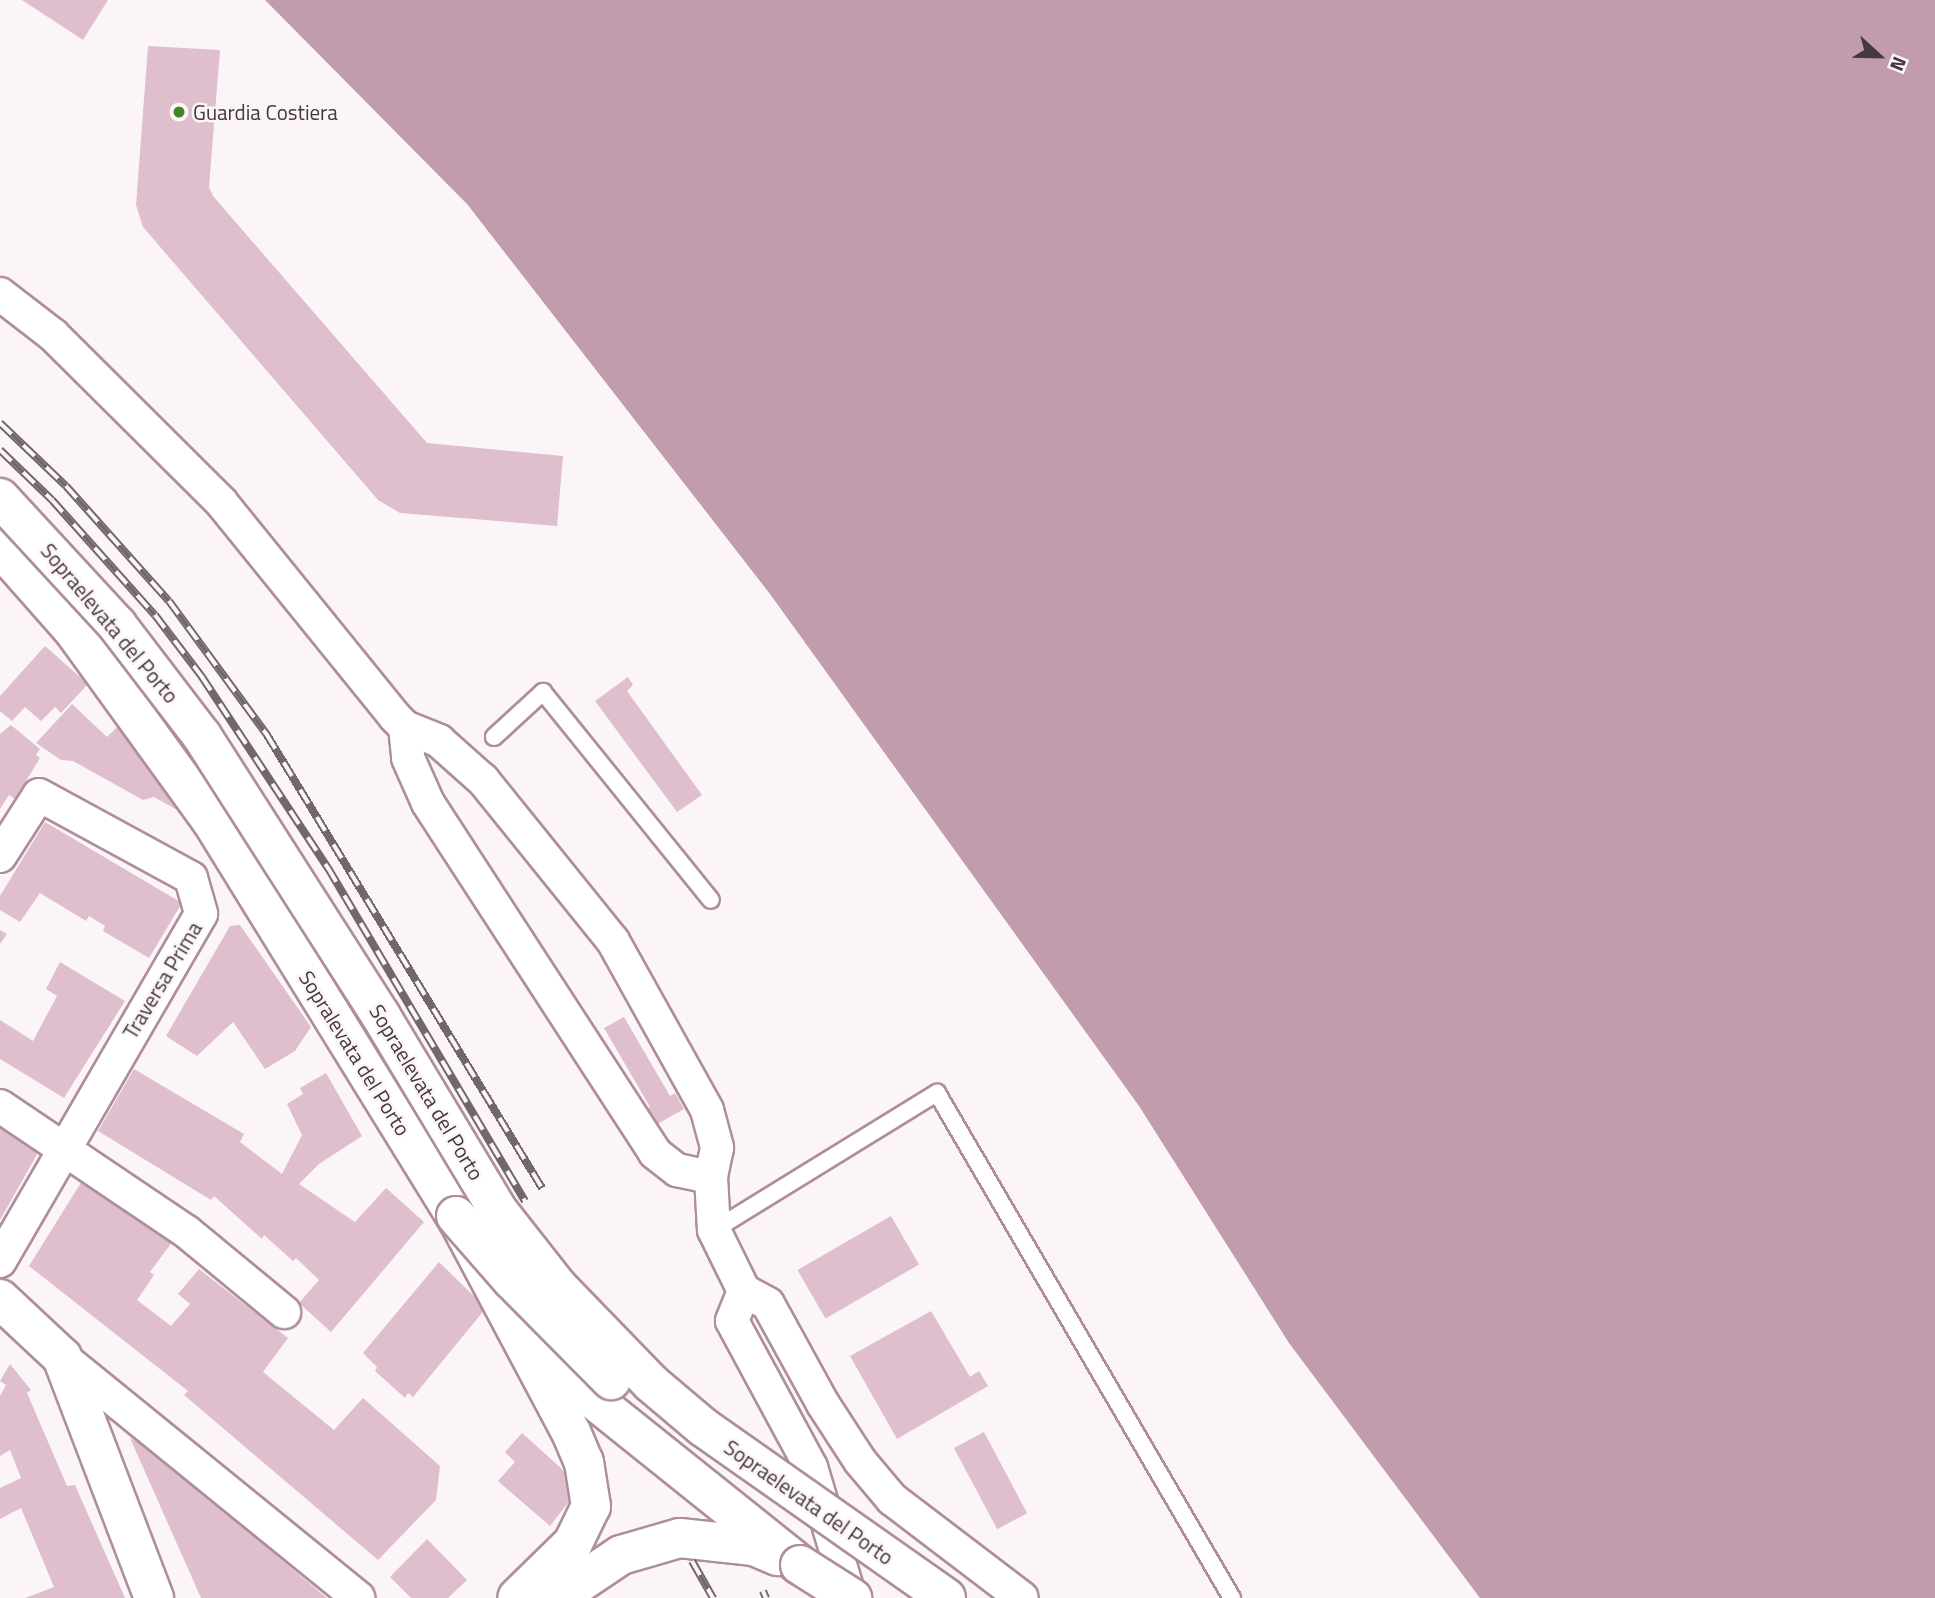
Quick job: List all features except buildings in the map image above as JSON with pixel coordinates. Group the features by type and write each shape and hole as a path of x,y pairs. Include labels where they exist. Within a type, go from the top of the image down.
{"main road":[{"name":"Sopraelevata del Porto","path":"0,498 82,583 202,736 329,933 499,1212 558,1287 651,1383 703,1427 946,1598"},
{"name":"Sopraelevata del Porto","path":"0,547 74,631 154,735 254,889"},
{"name":"Sopralevata del Porto","path":"254,889 456,1216"},
{"name":"Sopraelevata del Porto","path":"456,1216 579,1350 663,1428 907,1598"},
{"path":"456,1216 515,1321 584,1462 591,1506 573,1543 517,1598"},
{"path":"0,1299 62,1357 154,1598"},
{"path":"515,1321 579,1388 800,1565 851,1598"},
{"path":"557,1598 621,1555 680,1538 754,1546 800,1565"}],"street":[{"path":"0,294 53,335 221,502 405,727 439,741 483,780 613,941 707,1110 717,1148 711,1177 714,1230 744,1292 768,1304 823,1404 860,1461 892,1499 1022,1598"},
{"path":"405,727 408,758 428,803 655,1153 677,1170 711,1177"},
{"name":"Traversa Prima","path":"0,856 39,794 191,878 201,914 0,1261"},
{"path":"0,1106 66,1147 187,1232 284,1312"},
{"path":"744,1292 732,1321 811,1467 851,1598"},
{"path":"62,1357 359,1598"}],"lane":[{"path":"494,737 543,692 711,900"},
{"path":"714,1230 937,1093 1232,1598"}],"shaded area":[{"path":"265,0 1935,0 1935,1598 1480,1598 1289,1343 1139,1106 770,594 467,204"}],"railway":[{"path":"0,423 66,486 169,601 267,735 542,1188"},
{"path":"0,450 52,500 155,615 202,677 328,868 525,1201"},
{"path":"692,1561 713,1598"},
{"path":"763,1591 766,1598"}],"place":[{"name":"Guardia Costiera","path":"179,112"}]}
